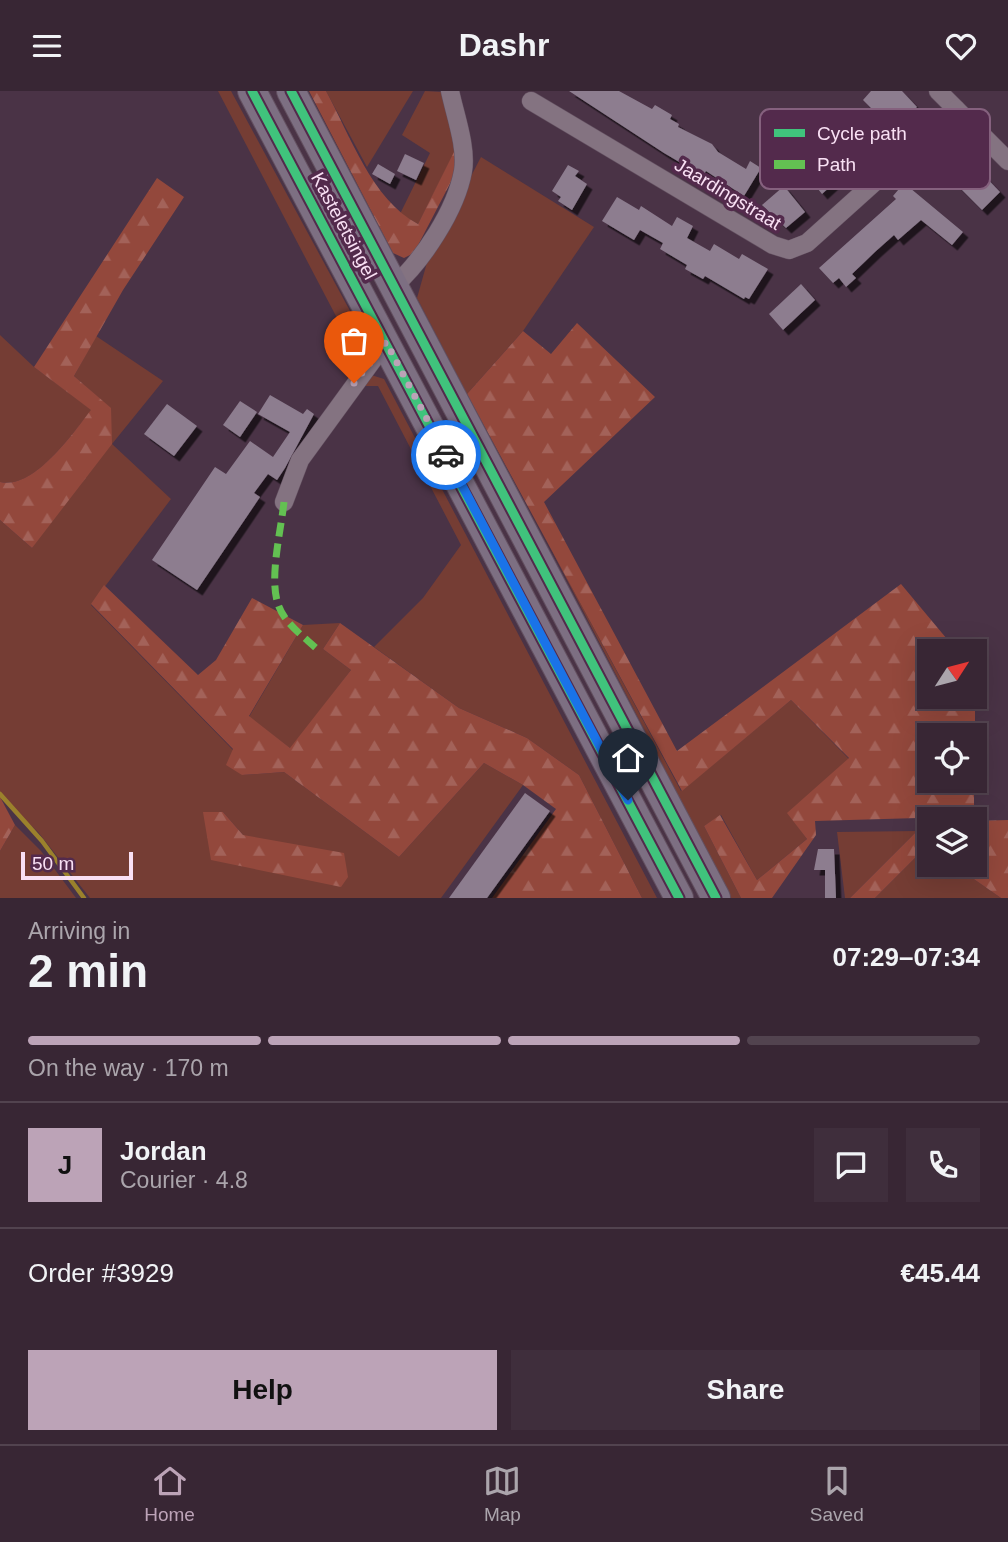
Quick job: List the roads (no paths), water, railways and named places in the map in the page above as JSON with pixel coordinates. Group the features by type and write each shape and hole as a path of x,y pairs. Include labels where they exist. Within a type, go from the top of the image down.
{"main road":[{"name":"Kasteletsingel","path":"253,91 679,898"},
{"name":"Kasteletsingel","path":"291,91 716,898"}],"street":[{"path":"394,286 428,249 457,191 464,170 450,91"},
{"path":"938,91 956,109"},
{"name":"Jaardingstraat","path":"531,101 774,245 789,250 807,243 867,189"},
{"path":"990,143 1008,161"},
{"path":"284,502 300,460 386,342"}],"waterway":[{"path":"0,794 42,841 84,898"}]}
